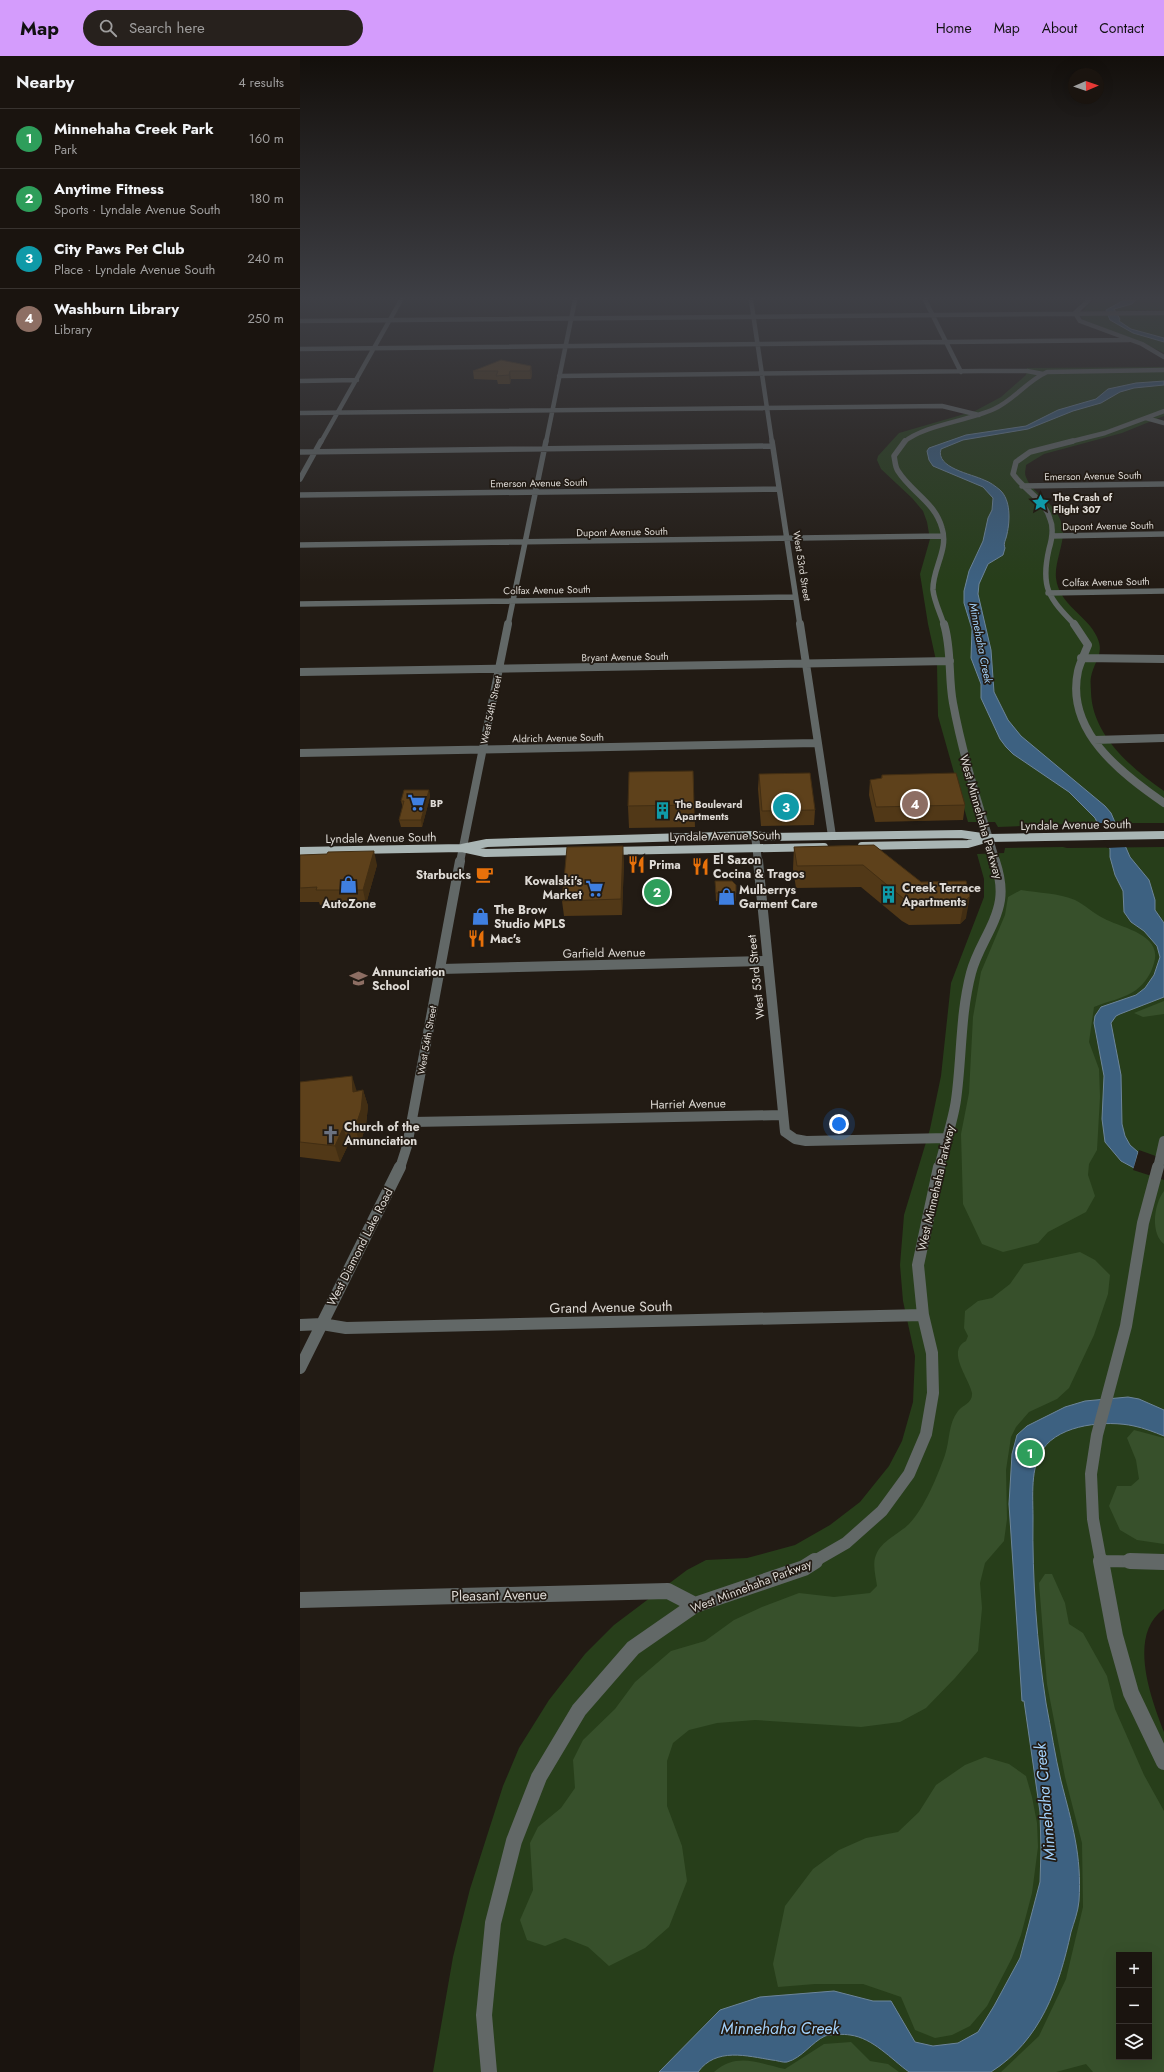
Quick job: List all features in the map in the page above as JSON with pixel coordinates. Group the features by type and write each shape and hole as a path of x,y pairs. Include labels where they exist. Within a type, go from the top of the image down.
{"main road":[{"name":"Lyndale Avenue South","path":"300,851 462,848 487,843 755,835 770,837 961,834 989,838 1164,835"},
{"name":"Lyndale Avenue South","path":"853,846 965,844 979,842 989,838"},
{"name":"Lyndale Avenue South","path":"602,851 830,846"},
{"name":"Lyndale Avenue South","path":"462,848 479,853 587,851"}],"street":[{"path":"300,479 348,394"},
{"name":"West 54th Street","path":"412,1122 462,848 556,394"},
{"name":"West 53rd Street","path":"764,394 832,836"},
{"name":"West Minnehaha Parkway","path":"489,2072 484,2015 493,1923 514,1841 538,1777 579,1710 634,1648 696,1604 804,1568 846,1543 882,1511 908,1474 926,1434 933,1393 932,1360 923,1315 918,1265 933,1192 948,1138 956,1101 962,1018 970,979 976,957 996,915 1000,901 1000,880 989,838 961,747 952,700 947,635 933,586 943,552 943,529 936,512 920,493 901,476 894,462 894,456 902,444 916,435 979,415 1008,402 1018,394"},
{"path":"300,413 942,406 960,408 979,415"},
{"path":"1164,411 1105,433 1030,452 1022,457 1013,468 1013,474 1022,486 1047,510 1051,519 1052,536 1045,565 1048,593 1057,606 1084,635 1088,645 1076,674 1078,704 1083,720 1098,748 1128,778 1164,804"},
{"path":"1146,418 1164,423"},
{"path":"300,452 772,446"},
{"name":"Emerson Avenue South","path":"1022,486 1164,484"},
{"name":"Emerson Avenue South","path":"300,495 779,489"},
{"name":"Dupont Avenue South","path":"1052,536 1164,534"},
{"name":"Dupont Avenue South","path":"300,545 944,536"},
{"name":"Colfax Avenue South","path":"1048,593 1164,591"},
{"name":"Colfax Avenue South","path":"300,604 795,597"},
{"path":"1080,662 1164,659"},
{"name":"Bryant Avenue South","path":"300,672 950,662"},
{"path":"1094,740 1164,738"},
{"name":"Aldrich Avenue South","path":"300,753 817,743"},
{"name":"West 53rd Street","path":"755,835 782,1115"},
{"name":"Garfield Avenue","path":"440,969 768,961"},
{"path":"782,1115 785,1132 792,1138 801,1141 948,1138"},
{"name":"Harriet Avenue","path":"412,1122 782,1115"},
{"name":"West Diamond Lake Road","path":"300,1368 398,1173 408,1146 412,1122"},
{"path":"1163,1146 1155,1182 1143,1223 1126,1326 1097,1435 1091,1474 1093,1519 1115,1636 1131,1693 1164,1762"},
{"name":"Grand Avenue South","path":"300,1325 322,1324 346,1328 923,1315"},
{"path":"1102,1562 1164,1562"},
{"name":"Pleasant Avenue","path":"300,1600 668,1591 696,1604"}],"green space":[{"path":"1004,394 1164,394 1164,416 1122,433 1044,454 1026,465 1025,476 1033,488 1054,509 1062,524 1063,536 1056,572 1058,587 1062,596 1093,630 1099,643 1099,653 1092,671 1091,680 1093,708 1098,722 1106,736 1127,761 1164,791 1164,823 1095,823 998,827 995,822 968,822 938,716 937,665 928,624 920,574 930,539 927,522 923,511 912,498 881,469 877,460 878,456 899,433 975,411"},
{"path":"1164,847 1164,1609 1153,1620 1147,1634 1144,1650 1145,1668 1153,1702 1164,1732 1164,2072 433,2072 453,1957 470,1889 503,1786 519,1748 549,1700 585,1654 614,1625 687,1570 706,1560 747,1558 795,1545 830,1525 860,1502 889,1466 902,1441 913,1402 915,1356 903,1301 900,1265 904,1215 930,1129 941,1076 951,983 984,897 984,879 977,854 1004,853 1005,848"},
{"path":"1021,890 1055,895 1075,900 1103,918 1139,933 1152,945 1155,953 1151,971 1139,987 1132,993 1094,1007 1089,1042 1099,1069 1100,1097 1097,1150 1089,1164 1088,1175 1095,1196 1086,1212 1048,1232 1038,1243 1003,1252 982,1244 963,1204 961,1134 969,1093 973,1017 981,972 1005,915 1008,897"},
{"path":"1164,1001 1164,1014 1143,1017 1134,1013"},
{"path":"1164,1191 1164,1244 1157,1233 1155,1218 1158,1203"},
{"path":"1080,1252 1095,1260 1110,1275 1108,1294 1094,1335 1069,1388 1057,1399 1029,1412 1016,1427 1011,1437 1006,1470 1007,1519 1004,1541 985,1563 980,1583 982,1608 978,1651 955,1678 926,1708 900,1722 861,1727 755,1720 717,1723 689,1730 673,1743 667,1761 667,1806 682,1846 687,1881 669,1927 645,1948 609,1966 588,1947 565,1938 545,1946 527,1940 520,1920 533,1890 530,1843 538,1827 561,1808 575,1788 573,1760 583,1740 615,1709 635,1682 671,1651 705,1641 734,1620 762,1607 799,1593 834,1597 870,1593 877,1586 874,1562 878,1550 905,1528 915,1518 920,1510 942,1463 947,1449 952,1421 958,1411 971,1399 972,1393 958,1358 960,1345 966,1341 968,1336 964,1328 965,1311 978,1301 992,1298 1010,1284 1024,1264"},
{"path":"1134,1430 1164,1438 1164,1544 1137,1540 1120,1530 1109,1506 1117,1486 1131,1486 1139,1479 1136,1460 1127,1438"},
{"path":"1045,1574 1052,1574 1065,1603 1069,1624 1083,1633 1107,1676 1115,1709 1144,1775 1164,1811 1164,2072 1093,2072 1086,2064 1056,2072 1001,2072 1039,2036 1066,1979 1083,1907 1082,1843 1065,1777 1047,1684 1039,1583"},
{"path":"985,1757 1009,1764 1026,1776 1037,1823 1038,1847 1032,1893 1021,1935 1012,1958 987,2006 970,2026 952,2035 935,2038 915,2030 901,1997 863,1984 815,1984 778,1987 773,1964 785,1906 813,1869 839,1850 866,1838 898,1832 919,1812 936,1785 965,1765"},
{"path":"851,2042 870,2061 888,2064 899,2072 714,2072 731,2062 739,2061 757,2062 785,2069 824,2044"}],"water":[{"name":"Minnehaha Creek","path":"1102,394 1116,394 1101,403 1073,411 1028,429 963,440 941,449 941,456 949,466 986,481 1000,490 1004,494 1008,505 1009,523 1004,543 1005,548 1003,555 988,564 979,584 978,594 991,650 994,692 1008,720 1021,736 1105,806 1111,813 1130,857 1149,880 1155,900 1155,910 1164,923 1164,997 1120,1014 1116,1016 1111,1023 1121,1075 1122,1124 1125,1136 1130,1145 1138,1152 1134,1168 1121,1161 1105,1142 1102,1119 1104,1076 1094,1023 1095,1016 1101,1007 1136,995 1145,988 1154,975 1160,957 1157,946 1144,931 1131,922 1124,912 1123,891 1115,875 1110,857 1110,849 1095,818 1069,792 1013,754 1000,739 981,698 981,684 971,658 972,629 964,603 964,591 969,571 983,541 988,518 992,510 993,498 983,487 933,466 929,460 927,451 929,448 966,435 1026,426 1058,410 1096,399"},
{"name":"Minnehaha Creek","path":"1128,1397 1139,1399 1164,1410 1164,1436 1142,1428 1123,1424 1098,1424 1072,1429 1061,1434 1043,1449 1034,1473 1033,1563 1040,1658 1055,1752 1078,1854 1080,1884 1078,1909 1060,1973 1054,1992 1035,2028 1023,2044 1008,2059 991,2072 909,2072 866,2040 841,2034 825,2036 802,2054 787,2062 742,2055 732,2055 714,2059 705,2064 698,2072 659,2072 720,2010 760,1997 834,1991 873,2001 891,2001 915,2042 933,2046 958,2043 978,2032 1020,1958 1040,1882 1040,1812 1024,1701 1022,1701 1009,1504 1012,1454 1017,1435 1027,1426 1065,1407 1085,1401"}],"pier":[{"path":"1096,823 1117,823 1127,847 1107,848"},
{"path":"1139,1150 1164,1159 1164,1180 1133,1170"}],"building":[{"path":"693,771 694,805 628,806 629,772"},
{"path":"810,773 815,810 762,811 759,774"},
{"path":"956,773 965,805 876,807 870,780 882,778 882,775"},
{"path":"404,790 429,790 421,820 399,820 404,801 401,801"},
{"path":"874,845 921,882 966,881 970,896 964,902 912,903 904,899 863,865 797,866 794,847"},
{"name":"Kowalski's Market","path":"623,846 621,899 562,901 567,847"},
{"path":"374,851 363,890 316,890 317,887 300,888 300,855 327,854 328,852"},
{"path":"715,881 732,881 736,885 736,893 716,893"},
{"name":"Church of the Annunciation","path":"352,1076 353,1092 363,1090 361,1110 355,1128 343,1128 335,1146 300,1142 300,1082"}],"place":[{"name":"The Crash of Flight 307","path":"1040,503"},
{"name":"BP","path":"417,803"},
{"name":"Washburn Library","path":"915,804"},
{"name":"City Paws Pet Club","path":"786,807"},
{"name":"The Boulevard Apartments","path":"662,810"},
{"name":"Prima","path":"636,865"},
{"name":"El Sazon Cocina & Tragos","path":"700,867"},
{"name":"Starbucks","path":"484,875"},
{"name":"AutoZone","path":"349,885"},
{"name":"Kowalski's Market","path":"595,888"},
{"name":"Anytime Fitness","path":"657,892"},
{"name":"Creek Terrace Apartments","path":"889,895"},
{"name":"Mulberrys Garment Care","path":"726,897"},
{"name":"The Brow Studio MPLS","path":"481,917"},
{"name":"Mac's","path":"477,939"},
{"name":"Annunciation School","path":"359,979"},
{"name":"Church of the Annunciation","path":"331,1134"},
{"name":"Minnehaha Creek Park","path":"1030,1453"}]}
